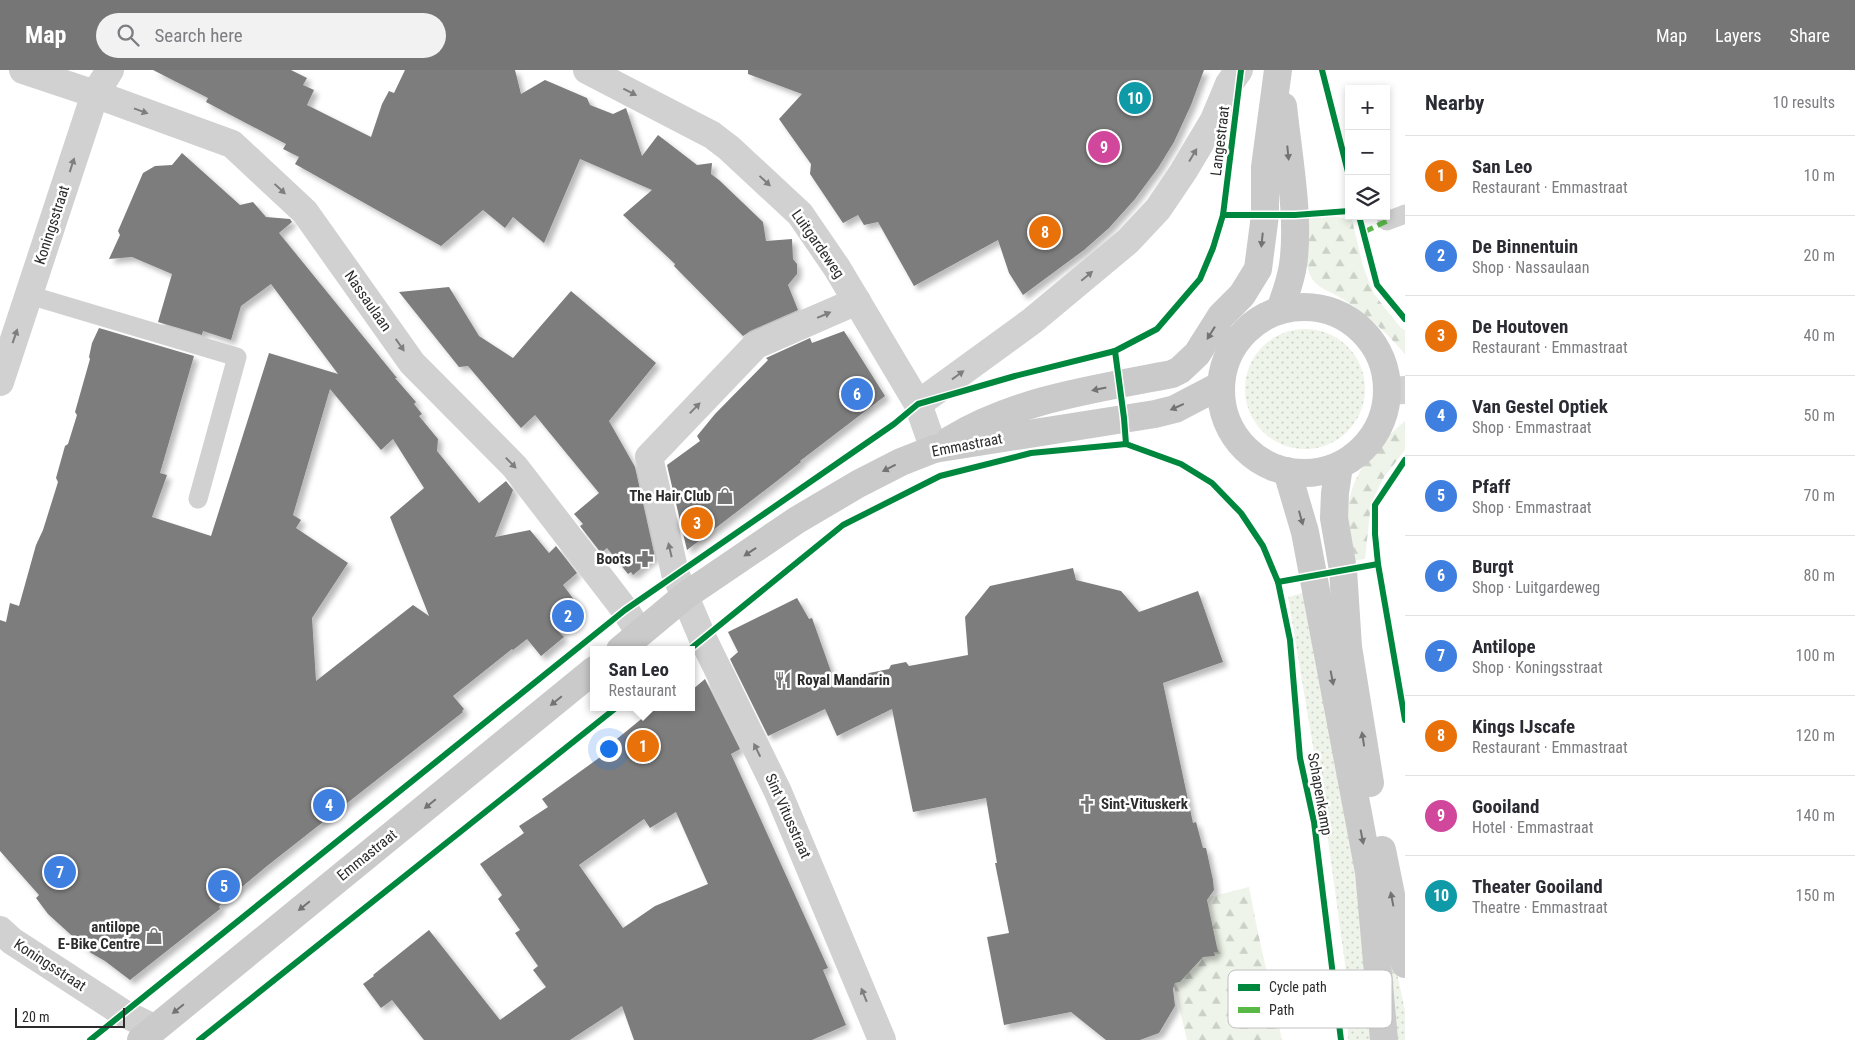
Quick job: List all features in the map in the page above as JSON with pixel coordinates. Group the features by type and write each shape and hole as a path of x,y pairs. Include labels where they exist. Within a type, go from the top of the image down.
{"main road":[{"path":"1279,70 1295,215 1294,263 1280,310"},
{"path":"934,449 968,429 1003,413 1035,403 1172,374 1189,363 1221,316 1242,295 1258,269 1265,215 1265,167 1279,70"},
{"path":"1295,306 1310,306 1336,312 1354,323 1368,336 1378,350 1397,390 1385,410 1376,433 1360,452 1340,466 1314,473 1287,472 1269,465 1252,455 1240,443 1228,424 1223,408 1221,385 1224,368 1238,339 1254,322 1280,310 1295,306"},
{"name":"Emmastraat","path":"625,646 685,596 805,515 858,484 901,462 934,449 1155,414 1174,409 1221,385"},
{"path":"1340,466 1335,492 1334,518 1343,570 1348,647 1371,789 1405,964"},
{"path":"1287,472 1305,532 1369,872 1378,970"},
{"name":"Emmastraat","path":"148,1034 590,673"}],"street":[{"name":"Nassaulaan","path":"23,70 232,144 305,212 412,363 515,467 625,610 640,633"},
{"name":"Koningsstraat","path":"0,382 95,94 110,70"},
{"name":"Luitgardeweg","path":"587,70 712,135 729,148 800,214 837,268 918,404 934,449"},
{"path":"918,404 1032,321 1128,242 1158,209 1183,172 1214,120 1229,84 1239,70"},
{"path":"685,596 676,573 649,456 756,345 857,301"},
{"name":"Sint Vitusstraat","path":"685,596 703,639 778,792 882,1040"},
{"name":"Koningsstraat","path":"0,930 12,941 123,1013 148,1034"}],"lane":[{"path":"1388,221 1405,214"},
{"path":"29,295 237,357 198,499"}],"green space":[{"path":"1333,216 1352,220 1363,266 1374,294 1401,328 1405,330 1405,354 1381,328 1363,313 1314,282 1306,261 1304,217"},
{"path":"1305,329 1328,333 1348,346 1361,366 1365,389 1361,412 1348,432 1328,445 1305,449 1282,445 1262,432 1249,412 1245,389 1249,366 1262,346 1282,333"},
{"path":"1405,421 1405,450 1384,477 1371,503 1365,559 1351,561 1348,517 1350,497 1354,484 1367,460 1385,439"},
{"path":"1303,593 1367,933 1368,970 1346,970 1325,818 1288,597"},
{"path":"1249,887 1266,970 1228,970 1228,1028 1279,1028 1282,1040 1187,1040 1156,911"},
{"path":"1386,921 1405,1011 1405,1040 1397,1040"},
{"path":"1348,1028 1371,1028 1371,1040 1348,1040"}],"building":[{"path":"153,70 291,70 307,78 303,85 314,90 307,105 371,137 382,104 389,91 394,93 405,70 515,70 521,94 545,80 587,98 590,105 613,114 626,108 642,156 658,135 697,165 712,163 711,174 763,222 766,241 792,239 793,259 797,264 797,274 788,285 798,310 750,331 743,336 674,266 675,264 623,215 652,190 580,159 544,243 513,217 505,228 483,210 441,246 295,164 299,157 283,149 286,144 206,102 208,98"},
{"path":"748,70 1204,70 1174,142 1135,199 1109,228 1084,250 1023,295 1009,273 998,240 914,286 878,222 864,225 858,215 843,223 810,174 811,164 779,119 802,94 748,74"},
{"path":"182,153 240,205 253,202 266,217 290,219 292,222 279,233 416,402 414,404 422,414 419,416 438,439 437,451 479,503 506,481 513,490 495,537 530,530 549,553 556,546 577,573 563,585 581,609 575,614 578,617 559,632 564,637 541,656 527,639 453,696 464,709 463,712 267,866 219,906 220,909 130,980 91,953 48,914 36,898 39,895 0,851 0,620 6,622 10,603 19,606 36,545 43,530 58,482 56,478 65,446 68,444 77,415 75,412 90,359 92,343 99,328 194,356 160,473 167,475 152,517 211,536 269,353 338,374 271,284 241,306 231,340 203,331 202,335 158,322 172,274 132,257 109,259 120,235 118,231 143,173 155,166 172,165","holes":["330,389 381,450 393,439 424,488 390,517 429,616 413,605 316,681 312,618 348,563 296,528 301,520 293,515"]},
{"path":"449,287 479,336 513,358 571,291 656,363 609,421 635,467 655,557 633,575 631,572 628,574 607,548 601,553 580,526 583,524 574,514 599,493 535,415 521,428 468,366 459,367 399,292"},
{"path":"844,331 885,396 687,550 667,465 700,441 697,436 715,414 768,360 766,358 810,338 812,343"},
{"name":"Sint-Vituskerk","path":"1073,568 1076,580 1121,591 1139,612 1198,591 1223,662 1163,683 1193,823 1196,822 1203,848 1206,848 1213,880 1214,890 1207,900 1218,952 1214,952 1215,956 1203,957 1180,982 1175,983 1173,989 1175,1006 1159,1033 1140,1040 1106,1040 1071,1012 1004,1025 987,937 1009,933 995,863 997,863 986,798 913,812 892,709 837,736 825,709 768,736 730,659 738,652 728,632 797,598 809,619 812,618 834,680 889,669 891,665 906,662 909,666 968,655 965,617 990,586"},
{"path":"705,679 740,749 731,754 828,968 823,970 846,1025 812,1040 634,1040 622,1006 570,1040 424,1040 392,1000 381,1008 363,984 429,930 500,1020 546,987 533,970 538,966 515,933 520,930 498,899 502,895 480,864 524,833 519,826 548,807 542,799 610,750 607,747 651,711 695,711 695,687","holes":["676,812 708,884 655,906 623,928 579,865 644,819 650,828"]}],"marked path":[{"path":"1364,232 1387,221"}],"cycle path":[{"name":"Langestraat","path":"90,1040 625,610 894,424 918,404 1015,376 1115,351 1157,329 1200,279 1213,248 1223,215 1241,70"},
{"path":"1322,70 1349,175"},
{"path":"1223,215 1295,215 1345,211"},
{"path":"1360,220 1377,285 1405,319"},
{"path":"1115,351 1126,444"},
{"path":"694,646 843,525 940,476 1031,453 1126,444 1181,464 1212,483 1241,513 1263,546 1278,582 1378,564"},
{"path":"1405,460 1375,505 1378,564 1405,720"},
{"name":"Schapenkamp","path":"1278,582 1290,640 1300,758 1314,822 1332,970"},
{"path":"199,1040 612,711"},
{"name":"Schapenkamp","path":"1340,1028 1341,1040"}],"place":[{"name":"Theater Gooiland","path":"1135,98"},
{"name":"Gooiland","path":"1104,147"},
{"name":"Kings IJscafe","path":"1045,232"},
{"name":"Burgt","path":"857,394"},
{"name":"The Hair Club","path":"725,496"},
{"name":"De Houtoven","path":"697,523"},
{"name":"Boots","path":"645,559"},
{"name":"De Binnentuin","path":"568,616"},
{"name":"Royal Mandarin","path":"783,680"},
{"name":"San Leo","path":"643,746"},
{"name":"Sint-Vituskerk","path":"1087,804"},
{"name":"Van Gestel Optiek","path":"329,805"},
{"name":"Antilope","path":"60,872"},
{"name":"Pfaff","path":"224,886"},
{"name":"antilope E-Bike Centre","path":"154,936"}]}
